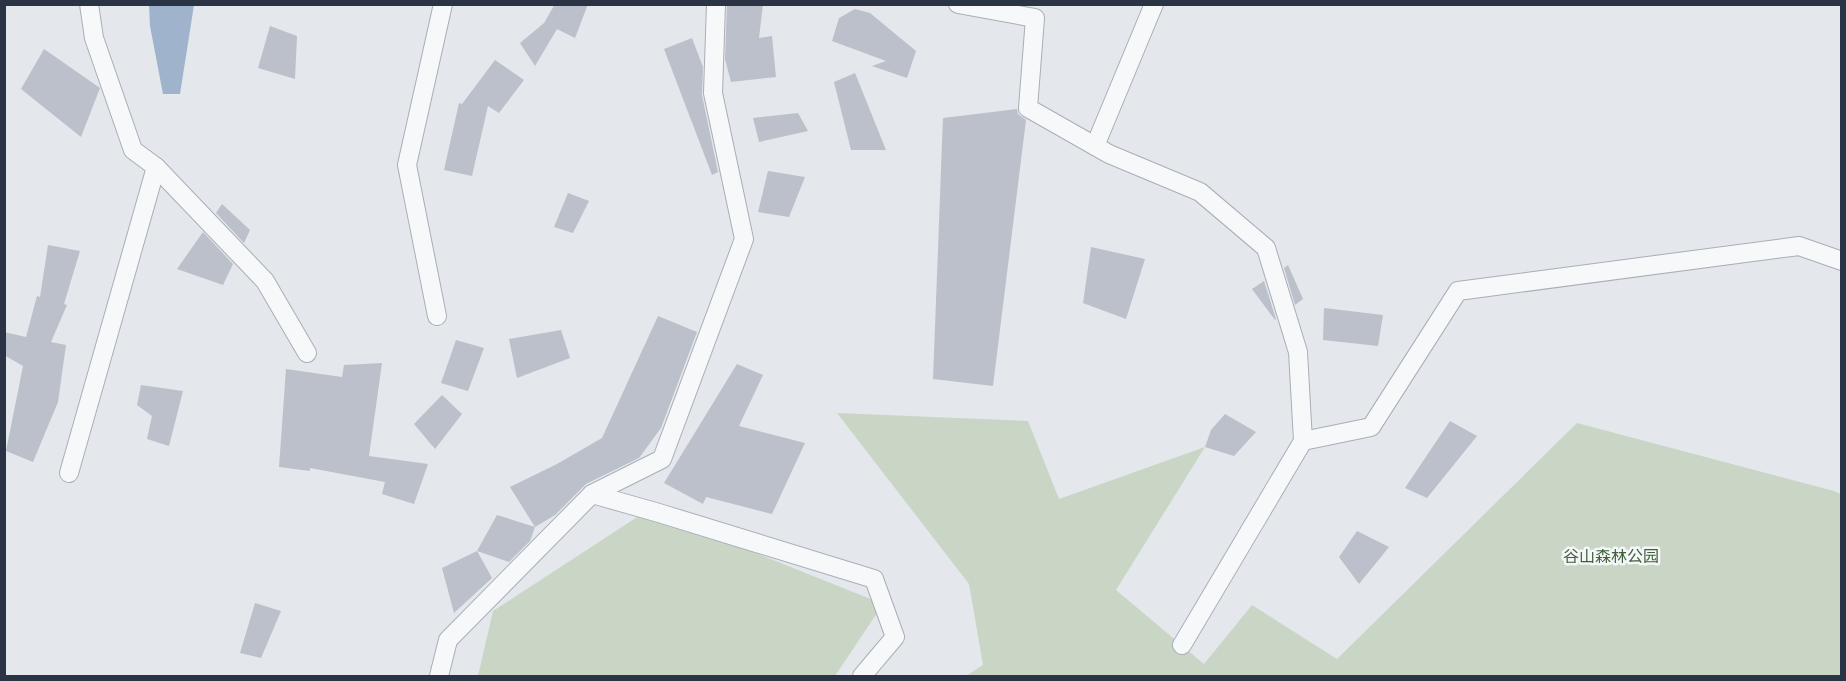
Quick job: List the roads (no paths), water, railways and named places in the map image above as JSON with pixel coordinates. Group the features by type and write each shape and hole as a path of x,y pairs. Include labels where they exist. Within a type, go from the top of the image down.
{"street":[{"path":"89,4 94,38 133,150 156,167 266,281 307,352"},
{"path":"437,316 407,165 443,4"},
{"path":"438,676 448,640 592,494 662,459 744,239 713,93 716,4"},
{"path":"958,4 1035,18 1028,108 1109,154 1200,192 1266,248 1298,352 1303,441 1182,645"},
{"path":"1095,146 1154,4"},
{"path":"69,473 156,167"},
{"path":"1303,441 1371,427 1458,291 1799,246 1842,261"},
{"path":"592,494 874,579 895,638 862,676"}],"water":[{"path":"149,5 194,5 180,94 163,94 150,26"}],"park label":[{"name":"谷山森林公园","path":"1611,557"}]}
